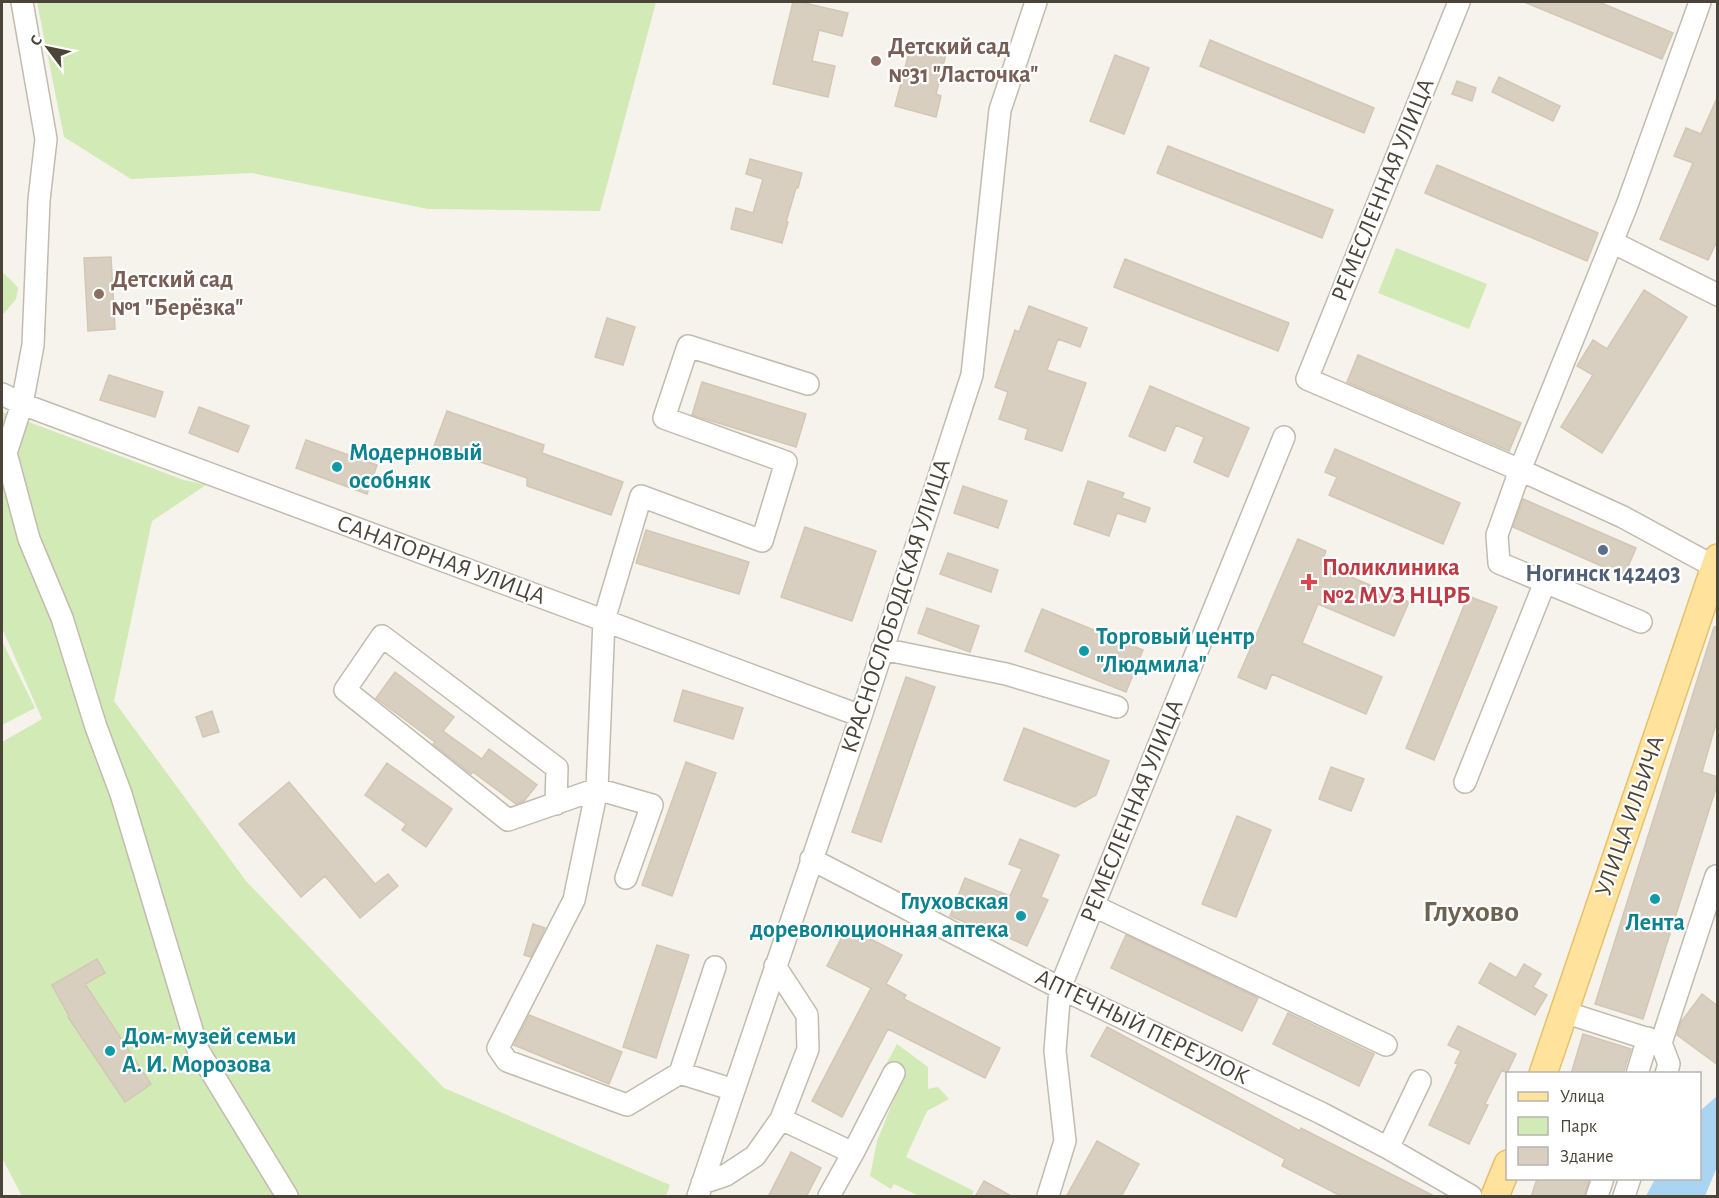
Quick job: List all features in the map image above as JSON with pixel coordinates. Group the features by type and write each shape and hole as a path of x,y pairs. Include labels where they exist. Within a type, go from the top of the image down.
{"main road":[{"name":"УЛИЦА ИЛЬИЧА","path":"1544,1072 1716,562"},
{"path":"1495,1197 1506,1169"}],"street":[{"path":"22,2 46,139 39,200 33,345 22,404 6,453 29,539 62,618 96,727 121,794 198,1050 287,1197"},
{"name":"КРАСНОСЛОБОДСКАЯ УЛИЦА","path":"700,1190 861,716 972,375 1000,110 1036,2"},
{"name":"РЕМЕСЛЕННАЯ УЛИЦА","path":"1459,2 1307,379 1520,470"},
{"path":"1641,622 1499,563 1497,535 1520,470 1627,205 1700,2"},
{"path":"1612,242 1718,295"},
{"path":"715,967 680,1073 627,1106 507,1061 498,1048 574,900 597,789 604,620 641,496 762,541 786,462 664,418 688,346 808,384"},
{"name":"САНАТОРНАЯ УЛИЦА","path":"2,394 22,404 861,716"},
{"name":"РЕМЕСЛЕННАЯ УЛИЦА","path":"1048,1197 1065,1141 1055,1051 1060,988 1284,437"},
{"path":"1520,470 1716,562"},
{"path":"1465,782 1545,582"},
{"path":"556,804 557,768 382,636 345,690 508,820 556,804 597,789 652,805 626,878"},
{"path":"882,649 1006,674 1117,707"},
{"name":"АПТЕЧНЫЙ ПЕРЕУЛОК","path":"811,860 1060,988 1320,1113 1388,1148 1471,1197"},
{"path":"1638,1072 1655,1040 1716,876"},
{"path":"1094,906 1386,1045"},
{"path":"700,1190 755,1156 782,1119 808,1049 807,1015 776,966"},
{"path":"1564,1012 1655,1040 1669,1064 1667,1072"},
{"path":"680,1073 734,1090"},
{"path":"829,1197 894,1073"},
{"path":"1388,1148 1420,1081"},
{"path":"782,1119 853,1153"},
{"path":"1597,1197 1603,1180"},
{"path":"1624,1197 1630,1180"}],"green space":[{"path":"37,2 656,2 600,211 428,209 252,173 131,179 64,137"},
{"path":"1396,248 1487,284 1469,329 1378,293"},
{"path":"2,272 18,288 16,299 2,316"},
{"path":"2,412 184,480 206,485 152,521 114,701 246,881 444,1088 670,1185 666,1196 22,1196 2,1158 2,742 42,719 2,628"},
{"path":"2,641 35,708 2,725"},
{"path":"897,1044 928,1067 928,1089 938,1087 949,1099 927,1111 906,1157 974,1191 971,1196 919,1196 894,1184 891,1189 870,1176 877,1141 896,1094 877,1081"}],"water":[{"path":"1717,1096 1717,1167 1705,1196 1646,1196 1654,1180 1701,1180 1701,1110"}],"building":[{"path":"793,2 848,13 842,36 819,30 812,61 835,66 828,97 773,84"},
{"path":"1524,2 1599,2 1673,33 1662,59"},
{"path":"1210,40 1374,108 1364,133 1200,66"},
{"path":"911,45 946,54 936,94 941,96 936,117 895,106"},
{"path":"1115,55 1149,68 1124,134 1090,121"},
{"path":"1499,77 1560,106 1553,121 1492,92"},
{"path":"1457,81 1476,88 1472,101 1452,94"},
{"path":"1718,96 1718,239 1708,260 1660,239 1693,163 1674,156 1686,128 1701,134"},
{"path":"1168,146 1333,210 1322,238 1157,173"},
{"path":"750,159 802,173 786,222 788,222 782,243 731,229 736,208 753,213 763,179 746,174"},
{"path":"1437,165 1598,233 1587,261 1425,193"},
{"name":"Детский сад №1 \"Берёзка\"","path":"111,257 115,329 88,331 84,258"},
{"path":"1125,259 1289,323 1278,351 1114,287"},
{"path":"1644,290 1687,317 1602,453 1561,427 1593,375 1577,366 1593,340 1607,349"},
{"path":"1029,306 1087,328 1080,347 1058,339 1047,370 1086,383 1062,451 1025,439 1028,429 999,419 1008,392 995,387 1015,330 1019,332"},
{"path":"607,318 635,327 623,365 595,357"},
{"path":"1358,355 1521,423 1509,451 1347,382"},
{"path":"109,375 163,392 155,417 100,400"},
{"path":"702,382 806,414 796,447 692,415"},
{"path":"1150,386 1249,428 1228,477 1194,462 1204,437 1176,425 1165,451 1129,436"},
{"path":"199,407 249,426 238,452 189,433"},
{"path":"447,411 544,445 542,453 623,482 611,515 527,486 527,478 434,446"},
{"name":"Модерновый особняк","path":"306,440 377,465 367,494 296,468"},
{"path":"1335,449 1460,503 1443,544 1329,495 1337,477 1325,472"},
{"path":"1088,481 1124,493 1122,498 1150,508 1145,522 1117,513 1109,536 1074,524"},
{"path":"963,486 1007,501 998,528 954,513"},
{"path":"1523,499 1636,548 1624,576 1513,527"},
{"path":"805,527 876,551 852,621 781,597"},
{"path":"646,530 749,562 739,594 636,563"},
{"path":"1298,539 1326,551 1321,564 1409,602 1394,636 1318,604 1302,643 1382,677 1366,714 1272,674 1266,689 1238,677"},
{"path":"948,553 998,570 991,592 940,574"},
{"path":"1468,596 1497,607 1434,760 1406,748"},
{"path":"927,608 979,626 970,652 918,633"},
{"name":"Торговый центр \"Людмила\"","path":"1042,609 1143,650 1126,692 1025,651"},
{"name":"Лента","path":"1714,627 1718,627 1718,717 1702,772 1718,777 1718,782 1643,1019 1595,1004"},
{"path":"395,672 454,717 443,731 482,759 489,749 537,785 524,801 516,804 473,772 471,774 433,744 435,742 376,698"},
{"path":"906,677 935,687 881,842 852,832"},
{"path":"683,690 743,708 733,739 674,721"},
{"path":"212,711 219,732 203,737 196,717"},
{"path":"1024,728 1109,761 1096,795 1075,807 1004,780"},
{"path":"686,762 716,773 672,896 642,885"},
{"path":"387,763 452,809 426,847 402,830 406,824 365,795"},
{"path":"1331,767 1364,779 1351,811 1319,799"},
{"path":"289,782 375,884 388,874 398,886 360,918 325,876 301,897 239,824"},
{"path":"1237,816 1271,830 1236,917 1202,904"},
{"path":"1020,839 1059,855 1041,897 1048,900 1027,946 975,923 974,926 950,916 965,878 1010,896 1022,869 1009,864"},
{"path":"533,924 545,928 531,957 524,955"},
{"path":"847,927 902,955 886,984 906,995 904,999 1000,1048 985,1078 888,1029 842,1117 812,1101 871,988 827,966"},
{"path":"1126,935 1258,998 1242,1031 1111,968"},
{"path":"657,945 689,955 656,1058 623,1047"},
{"path":"97,959 105,973 85,984 151,1084 125,1102 68,1017 52,985"},
{"path":"1490,963 1516,978 1524,964 1541,974 1533,987 1547,995 1535,1015 1479,983"},
{"path":"1702,994 1718,1006 1718,1065 1677,1035 1681,1022"},
{"path":"1288,1013 1374,1054 1359,1086 1273,1044"},
{"path":"529,1015 622,1052 609,1084 514,1045"},
{"path":"1458,1026 1516,1054 1507,1072 1502,1070 1469,1144 1429,1125 1458,1064 1455,1063 1461,1051 1448,1045"},
{"path":"1107,1027 1300,1131 1301,1128 1436,1197 1343,1197 1282,1166 1285,1159 1091,1056"},
{"path":"1583,1034 1631,1049 1624,1072 1572,1072"},
{"path":"1097,1141 1139,1164 1121,1197 1066,1197"},
{"path":"791,1152 821,1168 806,1197 768,1197"},
{"path":"1537,1180 1589,1180 1584,1197 1531,1197"},
{"path":"984,1181 1013,1197 975,1197"}],"place":[{"name":"Детский сад №31 \"Ласточка\"","path":"876,61"},
{"name":"Детский сад №1 \"Берёзка\"","path":"99,294"},
{"name":"Модерновый особняк","path":"337,467"},
{"name":"Ногинск 142403","path":"1603,550"},
{"name":"Поликлиника №2 МУЗ НЦРБ","path":"1309,582"},
{"name":"Торговый центр \"Людмила\"","path":"1084,651"},
{"name":"Лента","path":"1655,899"},
{"name":"Глуховская дореволюционная аптека","path":"1021,916"},
{"name":"Дом-музей семьи А. И. Морозова","path":"110,1051"}],"district":[{"name":"Глухово","path":"1471,912"}]}
